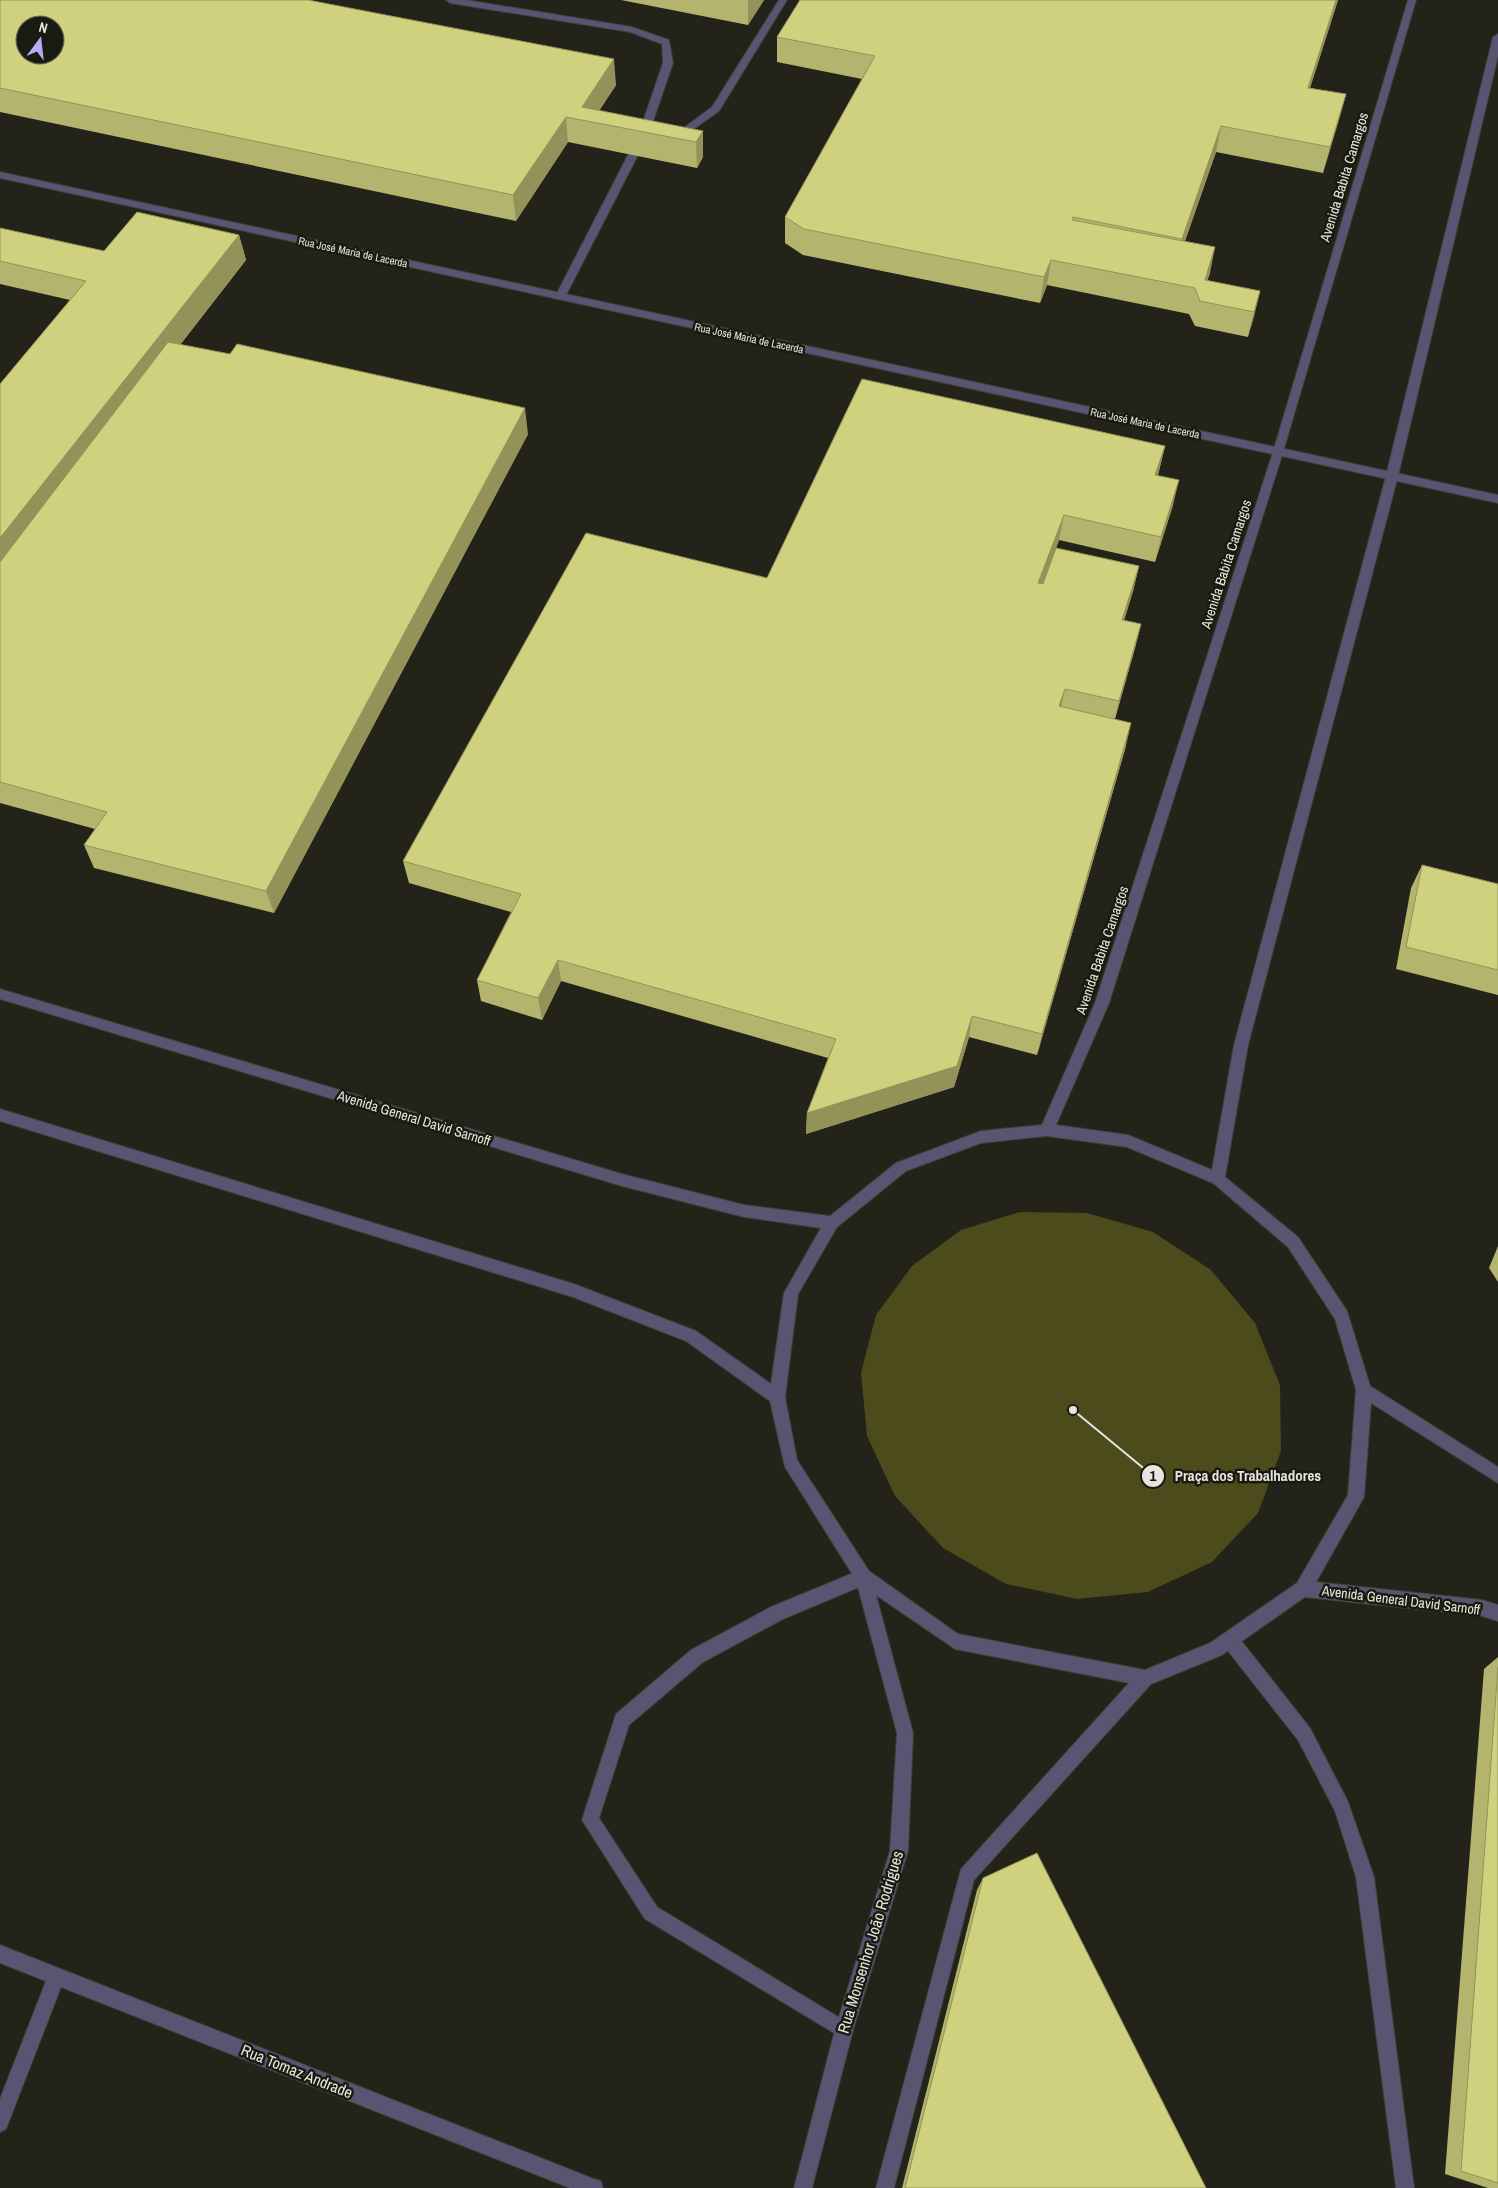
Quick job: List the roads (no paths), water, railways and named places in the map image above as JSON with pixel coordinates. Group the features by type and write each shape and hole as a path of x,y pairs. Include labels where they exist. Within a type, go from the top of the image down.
{"street":[{"path":"450,0 632,30 666,42 668,63 648,138 688,129 716,109 783,0"},
{"name":"Avenida Babita Camargos","path":"1047,1130 1102,1004 1278,452 1412,0"},
{"path":"1218,1179 1241,1045 1392,476 1498,37"},
{"path":"560,298 632,155"},
{"name":"Rua José Maria de Lacerda","path":"0,175 560,298 1498,499"},
{"name":"Avenida General David Sarnoff","path":"0,994 622,1180 744,1211 832,1223"},
{"path":"0,1115 574,1291 691,1336 777,1397"},
{"path":"885,2188 966,1875 1145,1678 1216,1649 1303,1589 1356,1497 1364,1390 1342,1316 1293,1242 1218,1179 1128,1141 1047,1130 981,1137 901,1167 832,1223 791,1293 777,1397 790,1462 863,1577 955,1641 1145,1678"},
{"path":"1364,1390 1498,1476"},
{"path":"844,2030 651,1914 590,1820 622,1720 697,1656 777,1613 863,1577"},
{"name":"Rua Monsenhor João Rodrigues","path":"803,2188 844,2030 899,1851 905,1733 863,1577"},
{"name":"Avenida General David Sarnoff","path":"1303,1589 1482,1608 1498,1613"},
{"path":"1230,1640 1304,1734 1342,1808 1365,1877 1404,2188"},
{"name":"Rua Tomaz Andrade","path":"0,1954 594,2188"},
{"path":"0,2123 57,1976"}],"place":[{"name":"Praça dos Trabalhadores","path":"1073,1410"}]}
